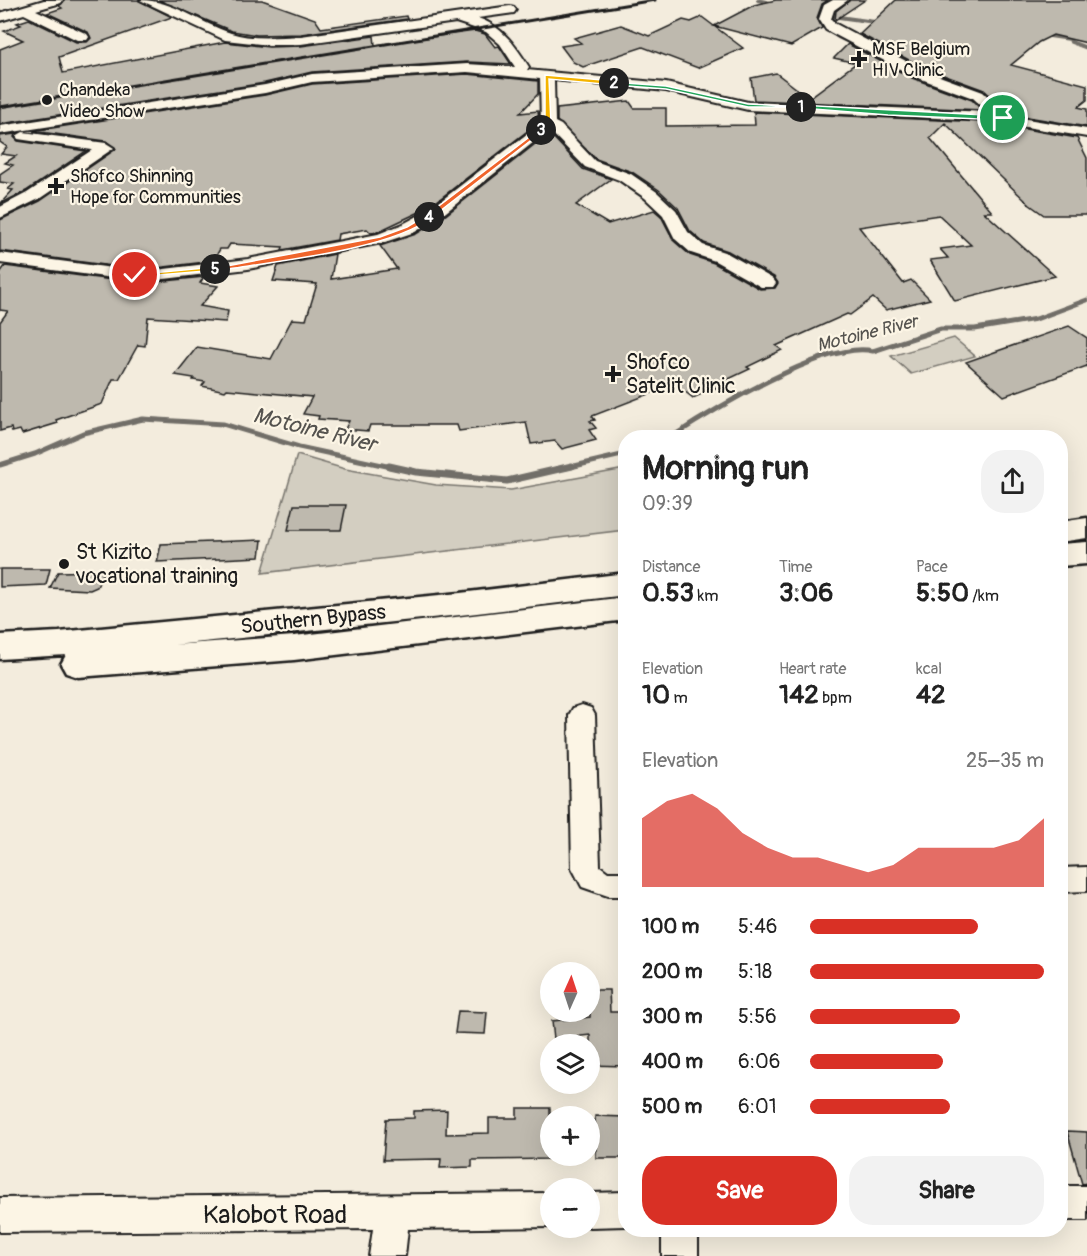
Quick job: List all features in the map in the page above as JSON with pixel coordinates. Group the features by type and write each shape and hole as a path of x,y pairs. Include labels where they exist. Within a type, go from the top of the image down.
{"highway":[{"path":"1068,531 1087,528"},
{"path":"1068,554 1087,553"},
{"name":"Southern Bypass","path":"0,647 71,643 448,606 618,585"},
{"name":"Southern Bypass","path":"0,670 294,648 618,609"}],"street":[{"path":"0,17 57,0"},
{"path":"146,0 230,37 269,41 301,40 510,10"},
{"path":"842,0 828,8 825,16 831,27 918,73 978,95 1003,118"},
{"path":"26,10 82,37"},
{"path":"449,18 473,21 494,31 507,43 522,67 518,72"},
{"path":"0,213 33,196 106,148 6,134 4,129 265,89 312,78 467,68 666,87 748,106 1003,118 1087,133"},
{"path":"547,77 548,124"},
{"path":"0,258 102,272 145,275 248,264 382,238 409,228 435,213 548,124"},
{"path":"548,124 556,128 590,164 625,177 651,195 670,213 681,235 697,249 742,267 767,283"},
{"path":"582,715 586,867 592,878 608,884 618,884"},
{"path":"1068,880 1087,879"},
{"path":"1068,1203 1087,1203"},
{"path":"600,1210 618,1209"},
{"name":"Kalobot Road","path":"0,1215 392,1214 540,1210"},
{"path":"387,1256 392,1214"},
{"path":"680,1237 680,1256"}],"shaded area":[{"path":"954,338 975,356 911,374 891,356"},
{"path":"297,455 345,469 436,485 511,490 618,470 618,531 262,573"}],"building":[{"path":"65,0 138,0 172,17 59,57 63,73 225,42 269,47 301,46 374,36 375,45 475,31 485,34 495,47 499,46 511,64 467,62 312,72 265,83 0,124 0,49 23,40 4,31 21,25 17,23 29,19 76,42 87,42 91,38 88,32 47,13 62,8 59,6"},
{"path":"158,0 262,0 315,19 321,28 406,16 407,19 301,34 257,35 232,31"},
{"path":"776,0 828,0 822,4 817,18 822,28 791,46 714,26 754,5"},
{"path":"850,0 865,0 835,20 836,11"},
{"path":"896,0 1087,0 1087,43 1053,35 1039,42 1011,65 1087,85 1087,100 1078,107 1087,109 1087,127 1010,114 984,90 924,68 860,34"},
{"path":"702,17 743,48 698,68 643,47 583,67 573,62 561,46 581,43 574,38 621,25 649,36 683,20 691,22"},
{"path":"848,44 912,78 972,100 982,110 754,100 751,78 776,73 809,98 856,63 834,58"},
{"path":"467,74 538,81 538,94 520,113 538,111 539,122 428,208 377,232 371,233 367,229 338,234 337,240 282,250 283,247 230,244 227,249 220,249 213,261 156,268 120,267 0,251 0,220 40,201 116,149 106,141 33,131 265,95 312,84"},
{"path":"629,101 634,108 666,108 666,126 755,125 754,112 984,122 1077,138 1087,158 1087,215 1044,215 1030,205 945,123 930,138 992,212 984,212 1055,276 955,301 930,260 948,258 940,249 971,245 939,215 859,227 903,283 911,280 930,299 886,310 873,298 850,315 847,314 776,346 782,350 747,367 750,369 718,384 720,386 693,398 675,384 592,416 595,420 590,421 596,428 589,430 596,440 562,449 555,441 531,444 526,422 459,431 457,425 370,425 368,431 345,429 349,421 318,419 319,416 303,414 312,397 227,389 225,391 202,386 205,382 193,380 194,378 175,375 197,347 271,359 292,319 306,320 317,284 273,281 278,266 335,254 331,279 397,269 380,246 416,234 442,218 549,133 583,169 611,179 576,205 608,224 654,210 661,216 674,241 690,255 714,263 760,289 775,288 778,283 774,277 728,251 704,243 690,231 678,208 659,190 632,172 596,159 557,121 557,109"},
{"path":"15,134 14,137 18,141 86,151 26,191 0,204 13,190 8,189 14,184 0,182 0,174 13,165 5,163 16,156 1,154 7,147 0,142 0,136"},
{"path":"5,266 120,281 156,282 204,277 200,283 218,286 200,306 228,311 226,322 148,317 145,346 138,345 119,379 113,379 102,404 56,420 58,423 22,434 20,430 12,432 11,428 0,431 0,322 8,311 0,310 0,273"},
{"path":"1069,326 1087,338 1087,366 1004,396 966,362"},
{"path":"294,505 346,505 341,530 288,530"},
{"path":"262,540 260,557 157,562 161,544"},
{"path":"0,569 50,569 46,585 0,587"},
{"path":"104,571 97,587 90,590 50,588 58,572"},
{"path":"600,990 609,990 610,1012 618,1012 618,1066 600,1065 600,1034 553,1034 552,1022 600,1022"},
{"path":"458,1011 487,1012 485,1034 455,1033"},
{"path":"517,1108 540,1108 540,1159 472,1160 472,1167 440,1168 441,1159 383,1160 386,1119 414,1118 414,1111 447,1110 446,1134 489,1133 489,1118 517,1118"},
{"path":"600,1116 618,1117 618,1158 600,1158"},
{"path":"1068,1131 1087,1132 1087,1183 1082,1184"}],"waterway":[{"path":"758,0 773,4"},
{"path":"810,13 882,23"},
{"path":"823,15 823,26 838,37 863,49"},
{"path":"1043,35 1070,39 1071,42 1087,48"},
{"name":"Motoine River","path":"683,430 770,380 828,356 853,350 873,351 941,329 975,329 1036,319 1087,300"},
{"name":"Motoine River","path":"0,465 35,454 83,433 143,419 223,424 299,447 396,468"},
{"name":"Motoine River","path":"566,468 618,456"},
{"name":"Motoine River","path":"389,466 416,472 507,481 572,466"}],"railway":[{"path":"0,107 655,0"}],"place":[{"name":"MSF Belgium HIV Clinic","path":"859,59"},
{"name":"Chandeka Video Show","path":"47,100"},
{"name":"Shofco Shinning Hope for Communities","path":"56,186"},
{"name":"Shofco Satelit Clinic","path":"613,374"},
{"name":"St Kizito vocational training","path":"64,564"}],"route":[{"path":"135,275 186,272 306,255 382,238 409,228 435,213 548,124 547,77 666,87 748,106 1003,118"}]}
